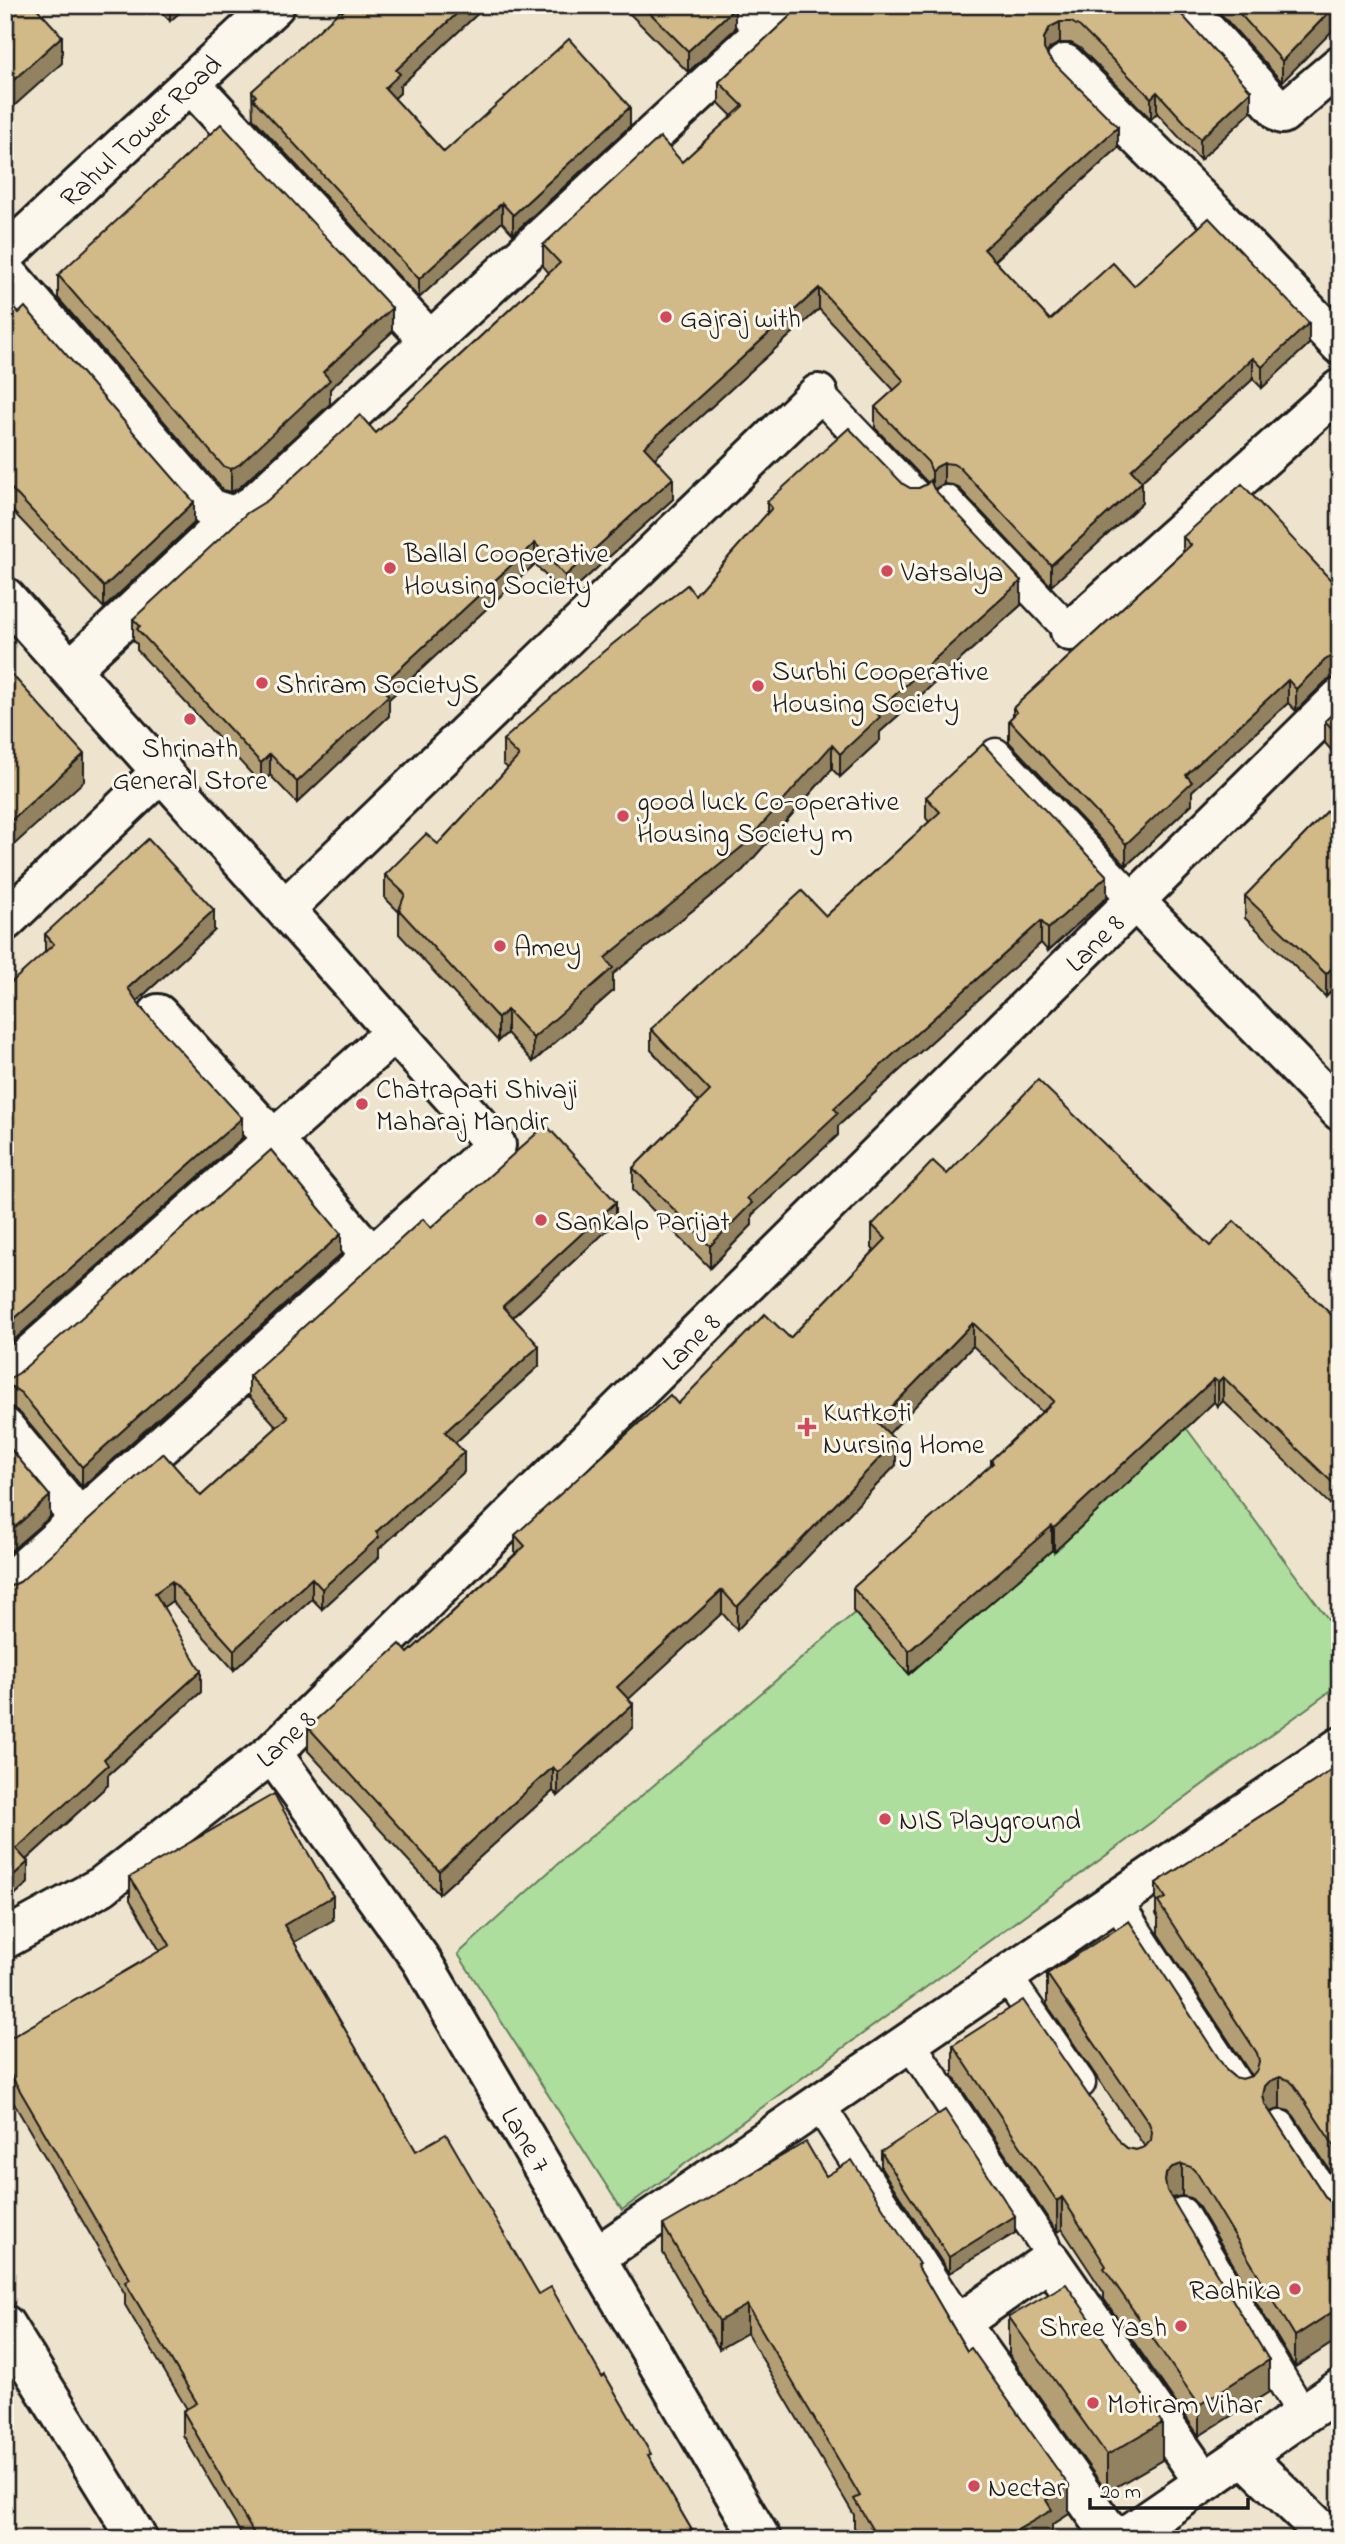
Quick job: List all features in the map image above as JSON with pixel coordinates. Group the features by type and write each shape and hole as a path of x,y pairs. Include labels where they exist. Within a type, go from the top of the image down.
{"street":[{"name":"Rahul Tower Road","path":"5,255 275,5"},
{"path":"1183,5 1282,114 1340,65"},
{"path":"71,669 233,516 253,505 429,341 767,14"},
{"path":"1065,64 1220,219 1340,345"},
{"path":"190,83 429,341"},
{"path":"5,271 211,509 233,516"},
{"path":"1070,631 1340,389"},
{"path":"286,908 818,394"},
{"path":"5,597 496,1145 5,1586"},
{"name":"Lane 8","path":"5,1939 102,1886 272,1753 1340,698"},
{"path":"5,921 162,771"},
{"path":"1135,901 1340,1111"},
{"path":"158,1014 274,1140 372,1257"},
{"path":"5,1377 395,1032"},
{"path":"5,1428 80,1519"},
{"path":"597,2256 820,2106 909,2042 1340,1747"},
{"name":"Lane 7","path":"272,1753 421,1961 597,2256 761,2539"},
{"path":"1114,2539 960,2323 1050,2260 1204,2482"},
{"path":"5,2325 138,2539"},
{"path":"1122,2539 1340,2389"},
{"path":"1243,2455 1330,2539"}],"lane":[{"path":"818,394 915,495"},
{"path":"947,501 1070,631"},
{"path":"996,754 1135,901"},
{"path":"1116,1901 1242,2093"},
{"path":"1006,1976 1096,2107"},
{"path":"909,2042 1044,2244"},
{"path":"820,2106 960,2323"},
{"path":"1280,2126 1340,2219"},
{"path":"1182,2213 1303,2414"}],"green space":[{"name":"NIS Playground","path":"1141,1367 1340,1635 1340,1684 622,2210 458,1954 562,1860 640,1797"}],"building":[{"path":"5,5 34,5 62,36 5,88"},
{"path":"350,5 466,5 396,70 400,74 385,88 444,152 569,39 630,107 513,215 502,203 419,279 253,99 256,96 252,91 341,10 342,12"},
{"path":"642,5 733,5 735,8 688,51"},
{"path":"802,5 1173,5 1251,91 1200,139 1157,92 1151,98 1080,27 1071,22 1060,22 1050,27 1044,38 1044,49 1049,58 1118,127 984,249 1050,320 1113,263 1134,286 1209,218 1309,323 1262,367 1253,358 1131,470 1142,482 1051,565 960,468 944,463 932,472 928,462 875,407 904,381 819,288 644,447 673,478 565,576 535,543 381,686 389,695 297,782 270,754 261,763 137,629 140,626 133,619 247,513 268,500 360,415 376,433 560,263 543,245 660,137 682,162 743,106 719,82"},
{"path":"1232,5 1336,5 1282,61"},
{"path":"221,124 392,308 323,372 330,380 240,464 231,469 223,466 58,275"},
{"path":"25,307 194,502 104,587 5,482 5,318 15,309 19,313"},
{"path":"849,428 903,484 910,488 919,488 930,480 934,489 1021,581 876,712 880,717 840,754 832,745 743,846 605,958 613,968 533,1038 507,1010 498,1018 399,910 405,894 385,875 426,834 438,844 519,756 503,740 604,651 687,585 695,595 772,508 767,502"},
{"path":"1242,484 1340,590 1340,655 1325,660 1296,689 1288,680 1186,775 1192,782 1126,844 1009,720 1017,712 1013,708 1191,545 1183,537"},
{"path":"5,667 84,754 5,826"},
{"path":"1340,707 1340,737 1325,721"},
{"path":"983,744 1107,876 1048,929 1041,921 834,1108 838,1113 747,1198 752,1203 710,1246 633,1168 710,1091 651,1029 802,891 826,916 940,812 926,797"},
{"path":"1340,798 1340,963 1326,974 1245,896"},
{"path":"148,839 214,910 128,988 142,1009 242,1118 5,1327 5,988 54,944 45,934"},
{"path":"1038,1080 1210,1246 1234,1221 1340,1323 1340,1490 1223,1377 1218,1382 1214,1379 1054,1528 1052,1526 909,1651 853,1588 993,1463 991,1460 1054,1401 973,1323 877,1422 896,1441 737,1607 722,1590 617,1687 633,1704 558,1773 553,1767 439,1871 308,1727 400,1644 408,1653 525,1546 515,1535 670,1395 678,1404 765,1314 790,1338 886,1239 872,1225 933,1161 947,1174"},
{"path":"546,1125 616,1202 503,1306 539,1346 445,1432 464,1452 376,1532 379,1537 322,1589 312,1578 234,1650 172,1581 155,1593 201,1671 104,1759 108,1765 16,1849 28,1862 5,1883 5,1587 20,1582 163,1453 201,1496 288,1417 249,1376 423,1219 431,1228"},
{"path":"271,1150 341,1234 82,1467 21,1393 5,1386 5,1378 19,1373"},
{"path":"5,1442 50,1496 5,1536"},
{"path":"1340,1765 1340,2155 1289,2080 1280,2077 1270,2081 1265,2086 1263,2095 1265,2104 1326,2198 1333,2204 1340,2205 1340,2307 1295,2336 1197,2173 1182,2164 1172,2167 1166,2174 1167,2191 1269,2360 1199,2405 1104,2268 1106,2266 1062,2197 1057,2201 953,2045 1023,2000 1121,2143 1136,2150 1145,2147 1151,2140 1149,2123 1047,1974 1129,1921 1227,2071 1242,2079 1252,2076 1259,2061 1257,2053 1158,1902 1166,1898 1156,1883"},
{"path":"274,1794 333,1896 284,1925 416,2151 446,2134 539,2294 551,2287 602,2377 605,2375 651,2454 648,2455 697,2539 257,2539 183,2411 197,2403 125,2282 130,2279 5,2065 5,2041 170,1945 130,1877"},
{"path":"945,2110 1015,2216 949,2257 881,2152"},
{"path":"806,2142 826,2176 852,2160 919,2264 917,2265 967,2351 971,2348 1069,2486 1046,2500 1052,2510 1002,2539 878,2539 854,2499 860,2496 747,2305 719,2321 663,2225"},
{"name":"Motiram Vihar","path":"1066,2284 1162,2423 1107,2455 1009,2317"}],"place":[{"name":"Gajraj with","path":"666,317"},
{"name":"Ballal Cooperative Housing Society","path":"390,568"},
{"name":"Vatsalya","path":"887,571"},
{"name":"Shriram SocietyS","path":"262,683"},
{"name":"Surbhi Cooperative Housing Society","path":"758,686"},
{"name":"Shrinath General Store","path":"190,719"},
{"name":"good luck Co-operative Housing Society m","path":"623,816"},
{"name":"Amey","path":"500,946"},
{"name":"Chatrapati Shivaji Maharaj Mandir","path":"362,1104"},
{"name":"Sankalp Parijat","path":"541,1220"},
{"name":"Kurtkoti Nursing Home","path":"807,1427"},
{"name":"NIS Playground","path":"885,1819"},
{"name":"Radhika","path":"1295,2289"},
{"name":"Shree Yash","path":"1181,2326"},
{"name":"Motiram Vihar","path":"1093,2403"},
{"name":"Nectar","path":"974,2486"}]}
